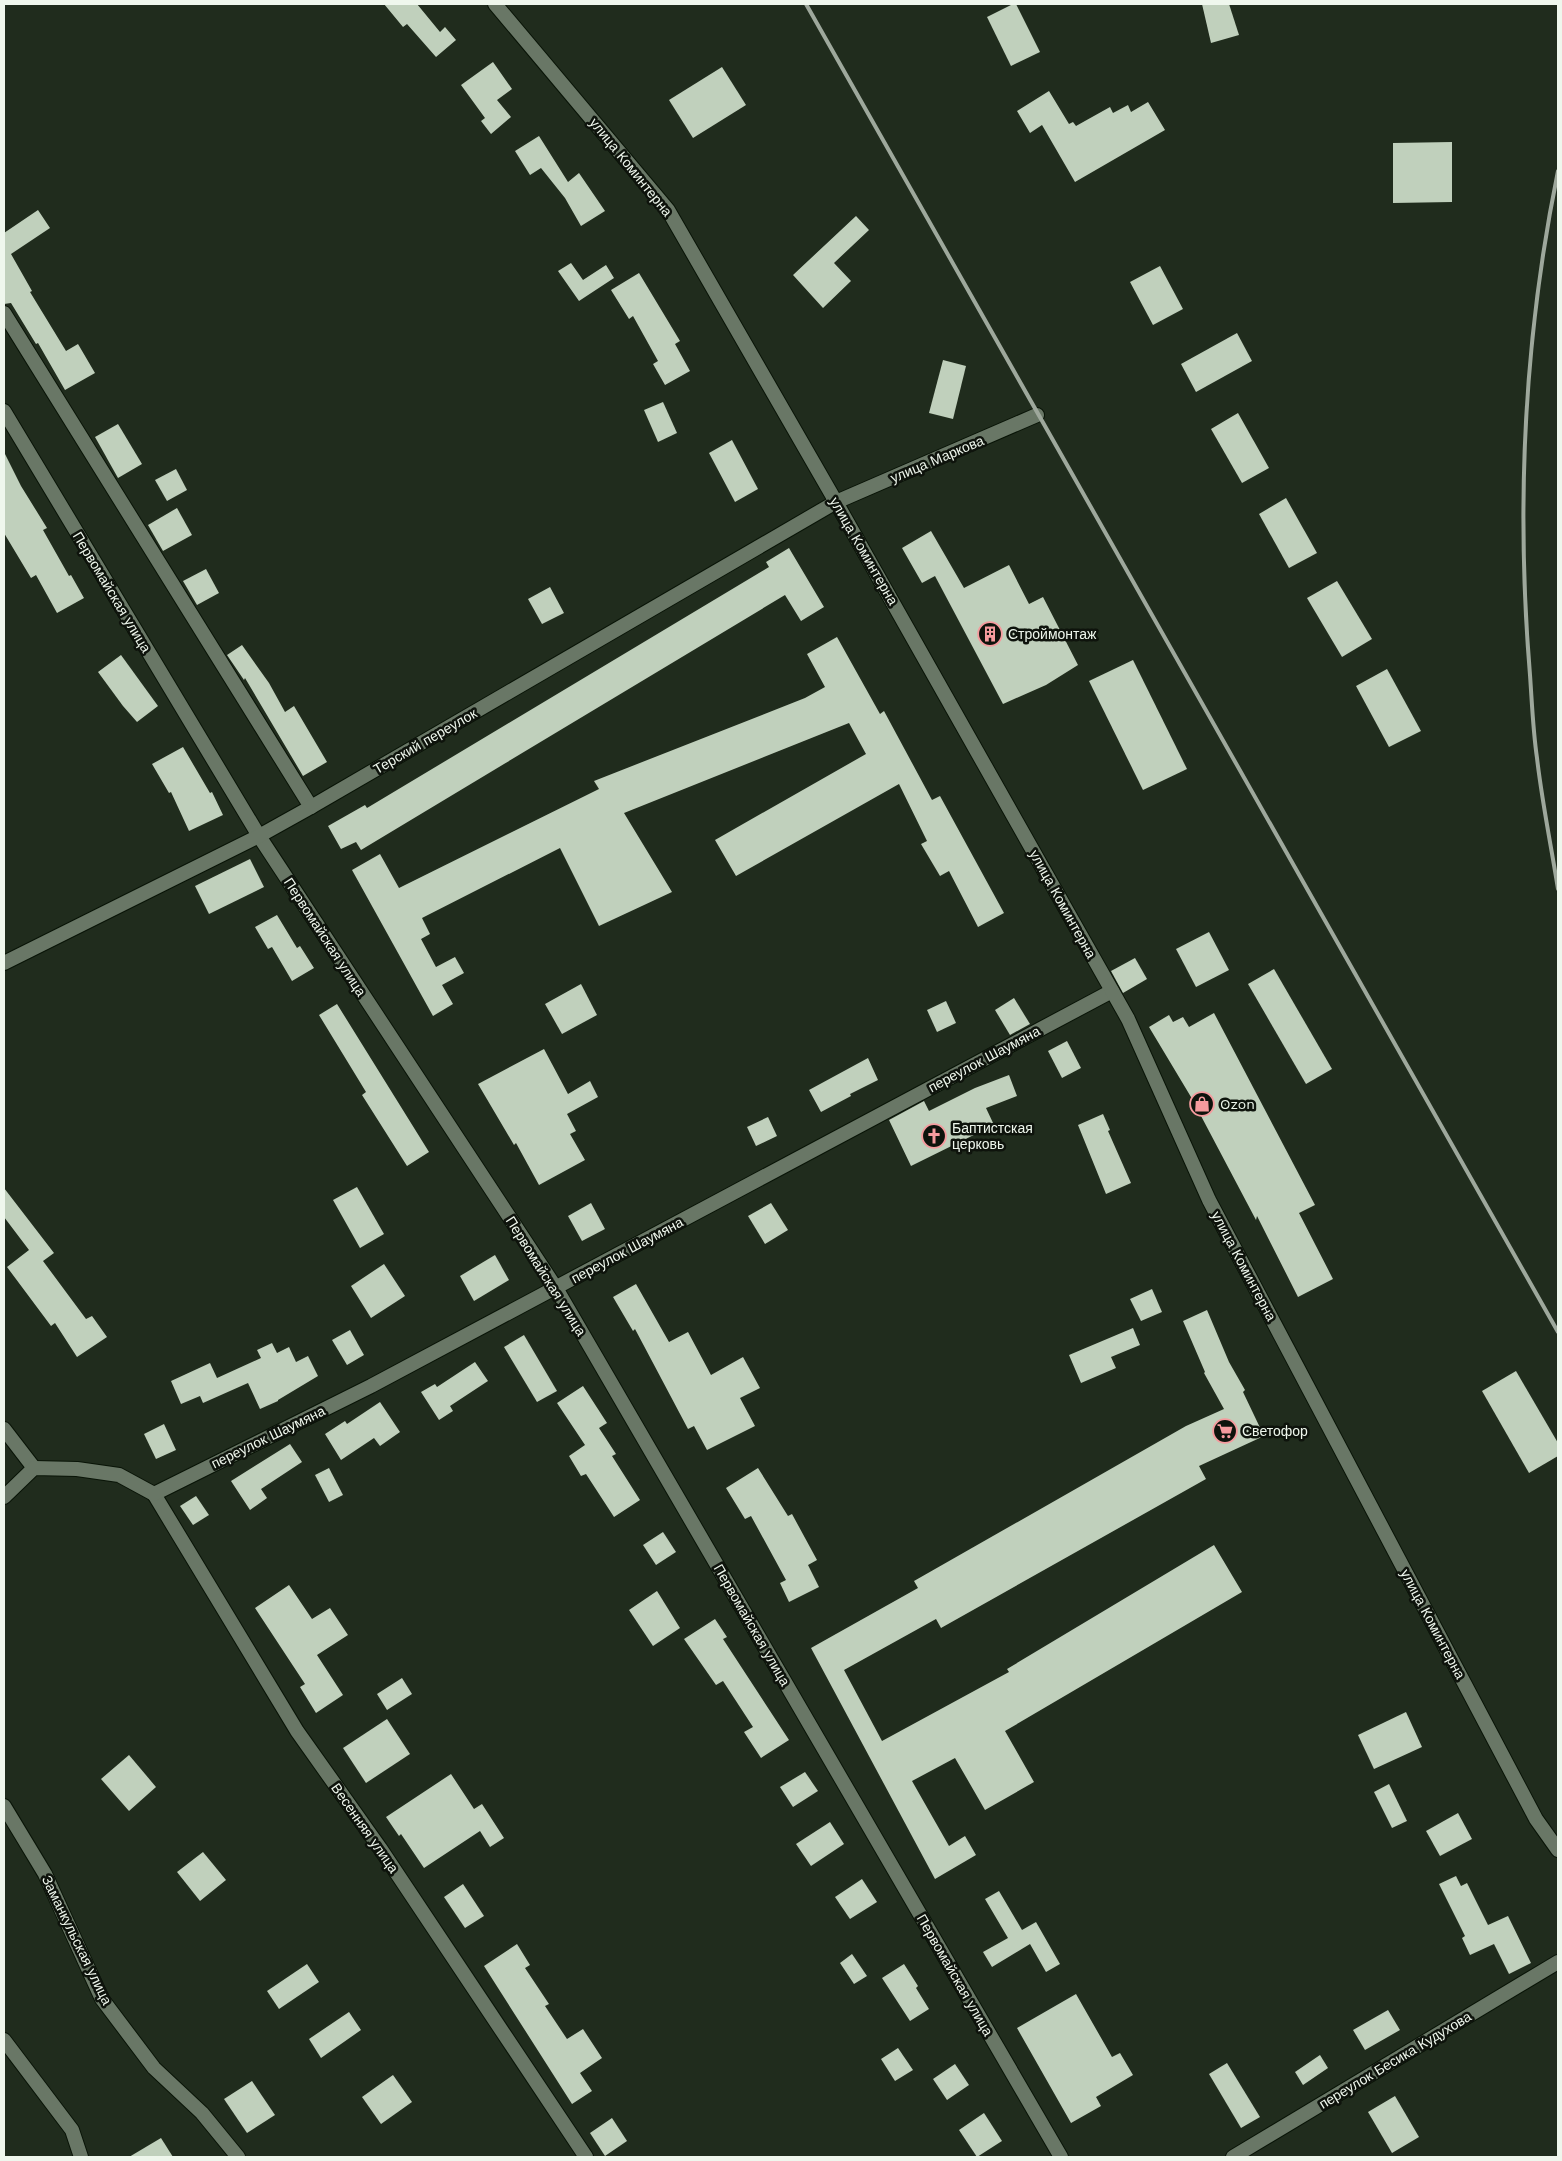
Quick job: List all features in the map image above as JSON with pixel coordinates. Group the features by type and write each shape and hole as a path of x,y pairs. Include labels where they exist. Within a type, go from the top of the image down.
{"street":[{"name":"улица Коминтерна","path":"495,4 668,210 836,502 1128,1020 1209,1200 1536,1819 1558,1850"},
{"path":"4,313 311,807"},
{"name":"Первомайская улица","path":"4,411 258,836 556,1288 1061,2157"},
{"name":"улица Маркова","path":"836,502 1037,415"},
{"name":"Терский переулок","path":"4,963 258,836 311,807 836,502"},
{"name":"переулок Шаумяна","path":"154,1494 372,1386 1112,991"},
{"path":"4,1429 34,1468"},
{"path":"4,1497 34,1468 77,1469 119,1476 154,1494"},
{"name":"Весенняя улица","path":"154,1494 297,1731 380,1848 586,2157"},
{"name":"Заманкульская улица","path":"4,1806 44,1874 102,1999 154,2068 202,2113 238,2157"},
{"name":"переулок Бесика Кудухова","path":"1233,2157 1558,1962"},
{"path":"4,2040 72,2130 81,2157"}],"building":[{"path":"384,4 417,4 440,32 445,27 456,40 436,57 407,24 403,27"},
{"path":"1016,4 1040,52 1011,66 987,17"},
{"path":"1202,4 1229,4 1239,35 1211,43"},
{"path":"493,62 512,89 497,100 511,117 491,134 481,121 485,118 461,85"},
{"path":"722,67 746,105 693,138 669,100"},
{"path":"1049,91 1069,124 1073,122 1076,126 1110,107 1113,113 1128,105 1131,112 1148,102 1165,130 1075,182 1042,125 1030,133 1017,111"},
{"path":"539,136 568,182 579,173 605,211 581,226 565,198 541,168 530,175 515,151"},
{"path":"1452,142 1452,202 1393,203 1393,143"},
{"path":"38,210 50,228 11,254 32,291 30,292 66,351 78,344 95,373 65,390 38,343 36,344 11,303 4,304 4,233"},
{"path":"856,216 869,230 834,263 851,281 823,308 793,275"},
{"path":"571,263 583,280 606,265 614,278 579,301 558,271"},
{"path":"1160,266 1183,309 1153,325 1130,282"},
{"path":"639,273 680,341 675,344 690,371 665,385 653,364 658,361 633,316 629,319 611,290"},
{"path":"1237,333 1252,361 1196,392 1181,364"},
{"path":"943,360 966,366 953,419 929,413"},
{"path":"663,402 677,433 658,442 644,410"},
{"path":"1238,413 1269,468 1242,483 1211,429"},
{"path":"118,424 142,464 118,478 95,437"},
{"path":"732,440 758,489 735,502 709,453"},
{"path":"4,452 21,486 47,528 43,530 84,598 57,613 36,575 31,578 4,533"},
{"path":"176,469 187,490 167,501 155,480"},
{"path":"1286,498 1317,553 1289,568 1259,514"},
{"path":"177,508 192,535 163,551 148,525"},
{"name":"Строймонтаж","path":"931,531 964,588 1009,565 1029,604 1043,597 1078,665 1046,685 1003,704 935,576 922,583 902,548"},
{"path":"789,548 824,607 801,621 785,595 361,850 356,842 341,849 328,826 365,805 367,808 769,567 766,562"},
{"path":"206,569 219,593 197,605 183,581"},
{"path":"1337,581 1372,639 1342,657 1307,598"},
{"path":"550,587 564,613 542,624 528,599"},
{"path":"837,637 880,714 884,711 932,800 940,796 1004,913 978,927 949,871 940,876 921,844 927,841 899,784 736,876 715,840 866,754 849,723 624,813 672,892 599,926 560,848 422,918 430,934 421,939 436,967 455,957 464,973 442,985 453,1004 433,1016 352,870 380,854 399,888 599,789 594,781 805,698 825,687 807,654"},
{"path":"242,645 269,683 285,712 294,706 327,762 303,776 245,678 244,680 227,655"},
{"path":"121,655 158,706 137,722 98,672"},
{"path":"1133,660 1187,769 1143,790 1089,681"},
{"path":"1387,669 1421,731 1389,747 1356,686"},
{"path":"183,747 210,793 212,792 223,815 189,831 171,792 169,793 152,764"},
{"path":"250,859 264,887 209,914 195,886"},
{"path":"277,915 297,948 300,946 314,968 292,981 272,947 268,949 255,927"},
{"path":"1209,932 1229,970 1196,987 1176,949"},
{"path":"1135,958 1147,979 1123,993 1111,971"},
{"path":"1274,969 1332,1069 1306,1084 1248,984"},
{"path":"581,984 597,1015 562,1034 545,1004"},
{"path":"1014,998 1030,1024 1010,1035 995,1010"},
{"path":"946,1001 956,1023 937,1032 927,1010"},
{"path":"337,1004 429,1152 407,1166 362,1095 366,1092 319,1015"},
{"path":"1214,1013 1315,1205 1299,1213 1333,1279 1298,1297 1257,1216 1256,1220 1191,1097 1149,1027 1169,1015 1173,1022 1183,1017 1189,1027"},
{"path":"1067,1041 1081,1068 1062,1078 1048,1051"},
{"path":"544,1049 568,1094 590,1081 598,1097 567,1114 576,1131 570,1134 585,1160 539,1185 516,1143 514,1145 478,1084"},
{"path":"868,1058 878,1080 821,1112 809,1090"},
{"name":"Баптистская церковь","path":"1009,1075 1017,1096 986,1108 994,1125 911,1166 889,1120 924,1101 929,1111 975,1088"},
{"path":"1103,1114 1110,1130 1108,1131 1131,1183 1106,1194 1078,1125"},
{"path":"768,1117 777,1136 756,1146 747,1127"},
{"path":"357,1187 384,1234 360,1248 333,1200"},
{"path":"4,1188 54,1253 43,1261 86,1319 92,1316 107,1337 77,1357 55,1323 51,1326 7,1267 29,1250 4,1217"},
{"path":"591,1203 605,1229 582,1241 568,1216"},
{"path":"771,1203 788,1230 765,1244 748,1216"},
{"path":"495,1255 509,1280 474,1301 460,1276"},
{"path":"384,1264 405,1296 371,1318 351,1286"},
{"path":"636,1284 669,1342 688,1332 711,1375 743,1357 760,1388 740,1398 755,1426 707,1450 694,1426 688,1429 635,1329 633,1331 613,1297"},
{"path":"1152,1289 1162,1312 1141,1321 1130,1299"},
{"path":"1207,1310 1229,1362 1245,1390 1243,1392 1264,1436 1199,1466 1206,1479 941,1628 936,1619 844,1670 882,1741 1009,1672 1007,1669 1214,1545 1242,1592 1005,1731 1034,1782 985,1810 955,1758 912,1781 949,1846 965,1836 976,1855 935,1879 811,1648 918,1588 914,1581 1186,1426 1224,1409 1204,1373 1183,1321"},
{"path":"1133,1328 1140,1345 1111,1357 1116,1368 1081,1383 1069,1355"},
{"path":"350,1330 364,1355 347,1365 332,1340"},
{"path":"524,1335 557,1391 537,1402 504,1347"},
{"path":"272,1343 277,1353 289,1347 296,1362 308,1356 318,1376 278,1401 260,1409 248,1383 203,1403 200,1396 181,1404 171,1381 210,1363 217,1378 261,1358 257,1350"},
{"path":"475,1362 488,1381 450,1406 453,1411 439,1420 421,1392 435,1384 437,1387"},
{"path":"1516,1371 1558,1443 1558,1456 1529,1473 1482,1391"},
{"path":"583,1386 607,1423 599,1428 616,1454 612,1456 640,1500 614,1517 586,1474 581,1476 569,1456 585,1445 557,1403"},
{"path":"380,1402 400,1432 380,1446 374,1438 341,1460 325,1434 345,1421 347,1424"},
{"path":"164,1424 176,1450 156,1459 144,1434"},
{"path":"290,1444 302,1462 261,1489 267,1498 250,1510 231,1481"},
{"path":"329,1468 343,1495 329,1502 315,1475"},
{"path":"758,1468 788,1516 792,1514 817,1560 808,1565 819,1587 789,1602 780,1583 786,1580 751,1516 745,1519 726,1488"},
{"path":"196,1496 209,1515 193,1525 180,1506"},
{"path":"663,1532 676,1552 656,1565 643,1545"},
{"path":"289,1585 312,1619 330,1608 348,1635 317,1655 343,1695 316,1713 300,1687 305,1684 255,1608"},
{"path":"657,1591 680,1628 653,1646 629,1610"},
{"path":"715,1619 727,1637 723,1639 789,1740 761,1758 744,1732 753,1727 723,1681 716,1685 684,1639"},
{"path":"402,1678 412,1694 387,1710 377,1694"},
{"path":"1406,1712 1422,1747 1374,1769 1358,1735"},
{"path":"387,1719 410,1754 366,1783 343,1748"},
{"path":"129,1755 156,1787 129,1811 101,1779"},
{"path":"805,1772 818,1791 793,1807 780,1787"},
{"path":"451,1774 474,1809 482,1804 504,1838 490,1847 480,1831 424,1868 401,1834 399,1836 386,1817"},
{"path":"1389,1784 1407,1821 1392,1828 1374,1792"},
{"path":"1458,1813 1472,1839 1440,1856 1426,1831"},
{"path":"830,1822 844,1844 811,1866 796,1844"},
{"path":"203,1852 226,1880 200,1901 177,1872"},
{"path":"1456,1876 1461,1886 1467,1883 1488,1925 1508,1916 1531,1963 1509,1974 1494,1944 1470,1955 1462,1938 1465,1936 1439,1884"},
{"path":"862,1879 877,1902 850,1919 835,1897"},
{"path":"463,1884 484,1916 465,1928 444,1897"},
{"path":"999,1891 1022,1930 1036,1922 1060,1964 1046,1972 1030,1944 992,1967 983,1952 1008,1938 985,1899"},
{"path":"517,1944 530,1965 525,1968 549,2004 545,2006 567,2039 583,2029 602,2058 580,2073 592,2091 572,2104 484,1966"},
{"path":"852,1954 867,1976 854,1984 840,1963"},
{"path":"307,1964 319,1982 279,2009 267,1991"},
{"path":"904,1964 918,1986 916,1988 929,2009 910,2021 882,1978"},
{"path":"1076,1994 1112,2057 1120,2053 1133,2075 1096,2097 1101,2106 1071,2123 1017,2028"},
{"path":"1388,2010 1400,2030 1365,2050 1353,2030"},
{"path":"349,2012 361,2030 321,2058 309,2039"},
{"path":"898,2048 913,2070 895,2081 881,2059"},
{"path":"1320,2055 1328,2068 1303,2085 1295,2072"},
{"path":"1227,2063 1260,2117 1241,2128 1209,2074"},
{"path":"955,2064 969,2085 947,2100 933,2079"},
{"path":"393,2075 412,2102 381,2124 362,2097"},
{"path":"252,2081 275,2115 247,2133 224,2099"},
{"path":"1395,2096 1419,2137 1392,2153 1368,2112"},
{"path":"984,2113 1002,2141 977,2157 959,2130"},
{"path":"612,2118 627,2141 605,2156 590,2133"},
{"path":"161,2138 173,2157 129,2157"}],"railway":[{"path":"806,4 1558,1332"},
{"path":"1558,171 1546,233 1537,296 1526,422 1524,485 1526,612 1534,738 1558,889"}],"place":[{"name":"Строймонтаж","path":"990,634"},
{"name":"Ozon","path":"1202,1104"},
{"name":"Баптистская церковь","path":"934,1136"},
{"name":"Светофор","path":"1225,1431"}]}
